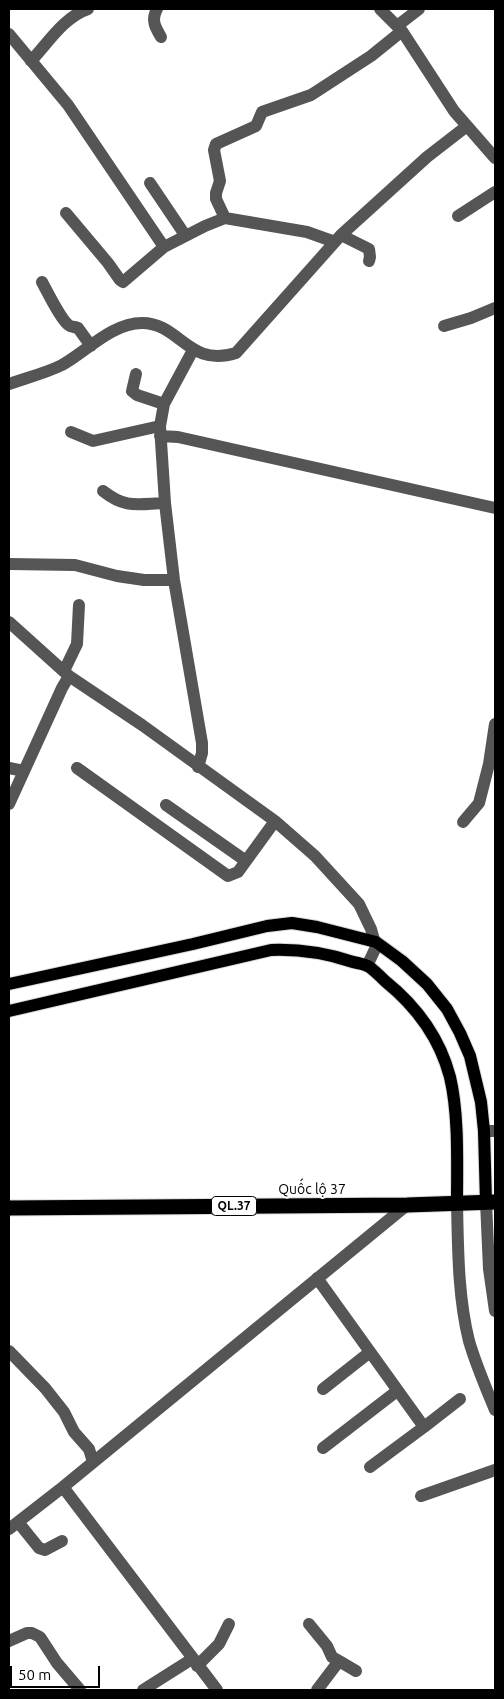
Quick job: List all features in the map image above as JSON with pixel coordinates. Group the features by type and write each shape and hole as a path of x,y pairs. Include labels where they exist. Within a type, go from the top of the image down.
{"highway":[{"name":"Quốc lộ 37","path":"9,1208 487,1202"}],"main road":[{"path":"9,984 194,944 266,926 292,924 318,926 375,947 409,967 427,984 447,1009 460,1033 470,1056 489,1131 487,1202"},
{"path":"9,1010 271,950 292,949 337,956 368,965 400,993 419,1016 436,1040 445,1060 454,1106 458,1203"}],"street":[{"path":"31,61 69,19 88,9"},
{"path":"157,9 153,20 161,37"},
{"path":"380,9 399,28 454,111 495,158"},
{"path":"225,218 216,193 220,181 214,150 216,144 256,126 262,112 311,95 371,56 419,9"},
{"path":"9,34 68,105 164,247"},
{"path":"9,384 55,368 120,328 140,323 148,324 171,333 193,350 206,355 225,356 236,353 338,239 427,157 467,126"},
{"path":"150,183 185,235"},
{"path":"458,216 495,192"},
{"path":"66,213 121,281 124,281 164,247 185,235 225,218 338,239 369,249 369,261"},
{"path":"42,282 67,323 72,327 78,328 91,346"},
{"path":"444,326 495,308"},
{"path":"193,350 164,404 160,431 165,503 174,580 202,743 202,753 198,767"},
{"path":"136,374 132,391 137,395 164,404"},
{"path":"71,432 93,441 160,431 495,508"},
{"path":"103,491 114,499 127,504 165,503"},
{"path":"9,564 75,565 117,576 144,580 174,580"},
{"path":"9,804 67,674 77,644 79,605"},
{"path":"9,622 67,674 142,725 275,822 315,856 359,904 371,929 375,947 368,965"},
{"path":"463,822 479,803 489,764 495,724"},
{"path":"9,768 24,771"},
{"path":"77,768 228,876 238,872 275,822"},
{"path":"166,805 246,861"},
{"path":"487,1202 489,1270 495,1311"},
{"path":"458,1203 458,1247 464,1313 474,1357 495,1410"},
{"path":"62,1541 45,1550 39,1548 13,1525 63,1487 407,1204"},
{"path":"317,1278 424,1428"},
{"path":"9,1351 64,1412 74,1432 89,1449 93,1462"},
{"path":"323,1389 370,1352"},
{"path":"323,1448 398,1391"},
{"path":"370,1467 460,1400"},
{"path":"421,1496 495,1470"},
{"path":"63,1487 217,1690"},
{"path":"143,1690 194,1662 219,1644 229,1624"},
{"path":"309,1624 327,1646 332,1657 356,1671"},
{"path":"9,1641 27,1633 40,1637 57,1663 80,1690"},
{"path":"317,1690 339,1661"}]}
